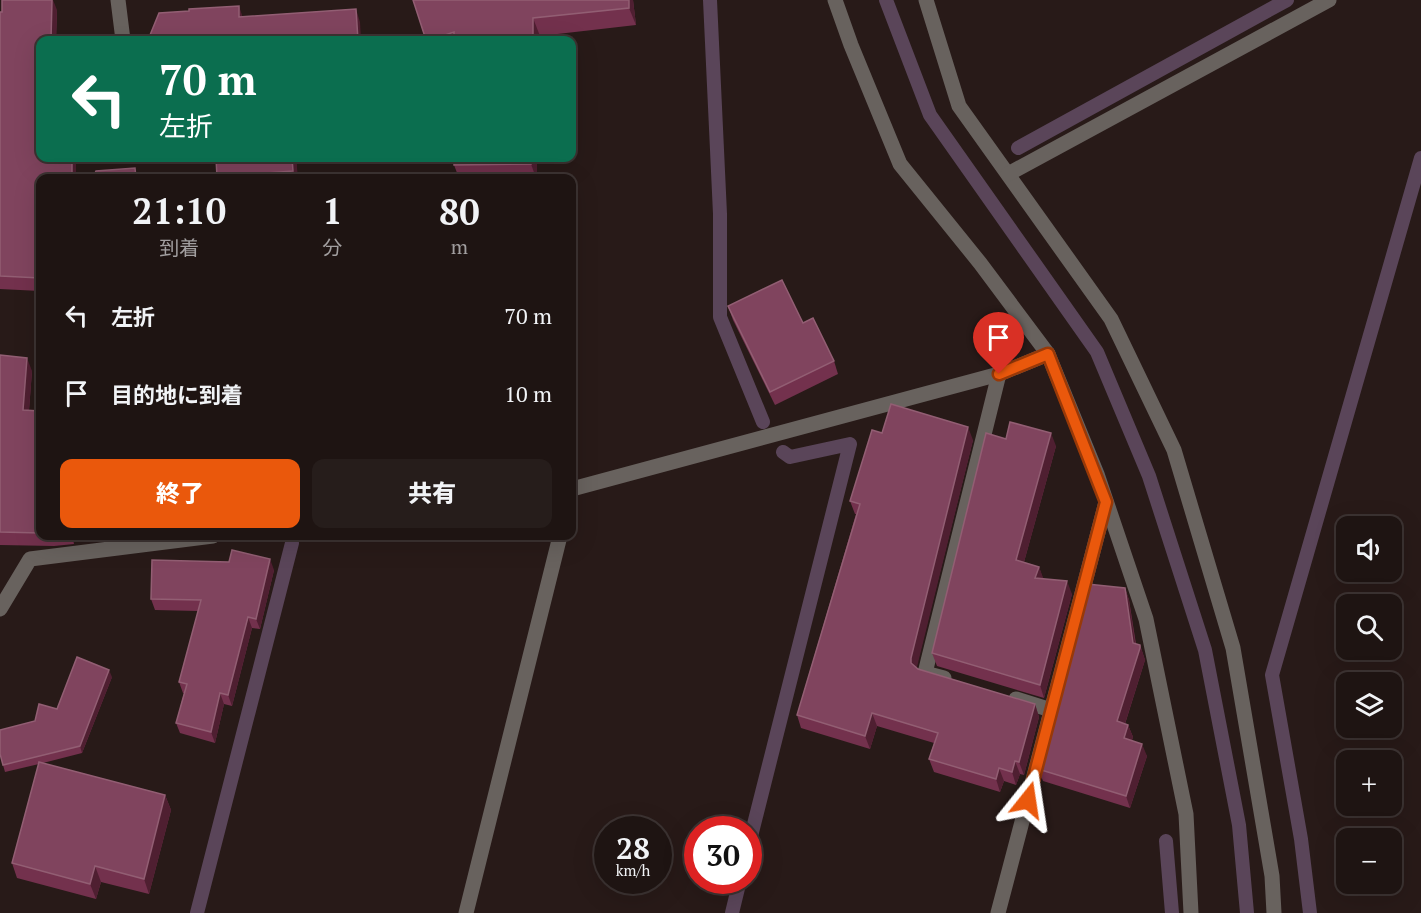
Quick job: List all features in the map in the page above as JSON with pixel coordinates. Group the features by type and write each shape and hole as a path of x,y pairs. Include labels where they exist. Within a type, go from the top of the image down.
{"street":[{"path":"118,0 122,36"},
{"path":"835,0 900,164 980,263 1048,354 1106,502 1146,619 1151,642 1186,814 1191,913"},
{"path":"926,0 959,106 1111,319 1174,450 1233,648 1272,876 1275,913"},
{"path":"1008,174 1329,0"},
{"path":"576,488 999,374 1048,354"},
{"path":"960,683 926,673 999,374"},
{"path":"998,913 1106,502"},
{"path":"0,609 30,559 181,540"},
{"path":"466,913 559,540"},
{"path":"1006,696 1052,710"}],"building":[{"path":"2,0 52,0 51,36 36,36 36,162 72,162 72,174 36,174 36,278 0,276 0,12 2,12"},
{"path":"413,0 629,0 629,8 533,18 533,36 454,36 454,32 442,36 425,36"},
{"path":"239,6 239,17 356,9 358,36 150,36 159,13 189,11 189,9"},
{"path":"216,162 292,162 293,171 217,174"},
{"path":"454,162 531,162 531,164 454,165"},
{"path":"135,168 136,174 95,174 96,171"},
{"path":"782,280 803,323 813,318 834,361 770,392 728,306"},
{"path":"0,355 27,358 23,410 36,411 36,533 0,532"},
{"path":"891,404 968,427 911,663 918,669 1035,704 1019,762 1015,761 1012,772 999,768 996,779 929,759 938,733 872,713 865,736 797,715 860,504 850,501 872,430 882,433"},
{"path":"1010,422 1051,433 1016,560 1039,567 1035,578 1067,581 1040,685 932,653 986,433 1006,439"},
{"path":"232,550 270,559 256,619 248,617 228,695 220,693 211,732 176,723 187,684 179,682 201,600 151,599 152,560 229,562"},
{"path":"1087,584 1125,588 1133,643 1140,645 1117,721 1128,725 1124,738 1142,744 1126,796 1038,769"},
{"path":"77,657 109,670 80,746 3,765 0,754 0,730 35,721 39,704 57,709"},
{"path":"39,762 165,795 144,879 95,866 90,884 12,863"}],"waterway":[{"path":"710,0 720,214 720,317 763,422"},
{"path":"886,0 930,115 1097,352 1149,476 1205,650 1239,825 1247,913"},
{"path":"1018,148 1287,0"},
{"path":"1310,913 1301,839 1272,675 1421,158"},
{"path":"756,816 850,444 790,457 783,452"},
{"path":"197,913 292,543"},
{"path":"1166,841 1172,913"},
{"path":"732,913 737,894"}],"route":[{"path":"999,374 1048,354 1097,474 1106,502 1028,800"}]}
